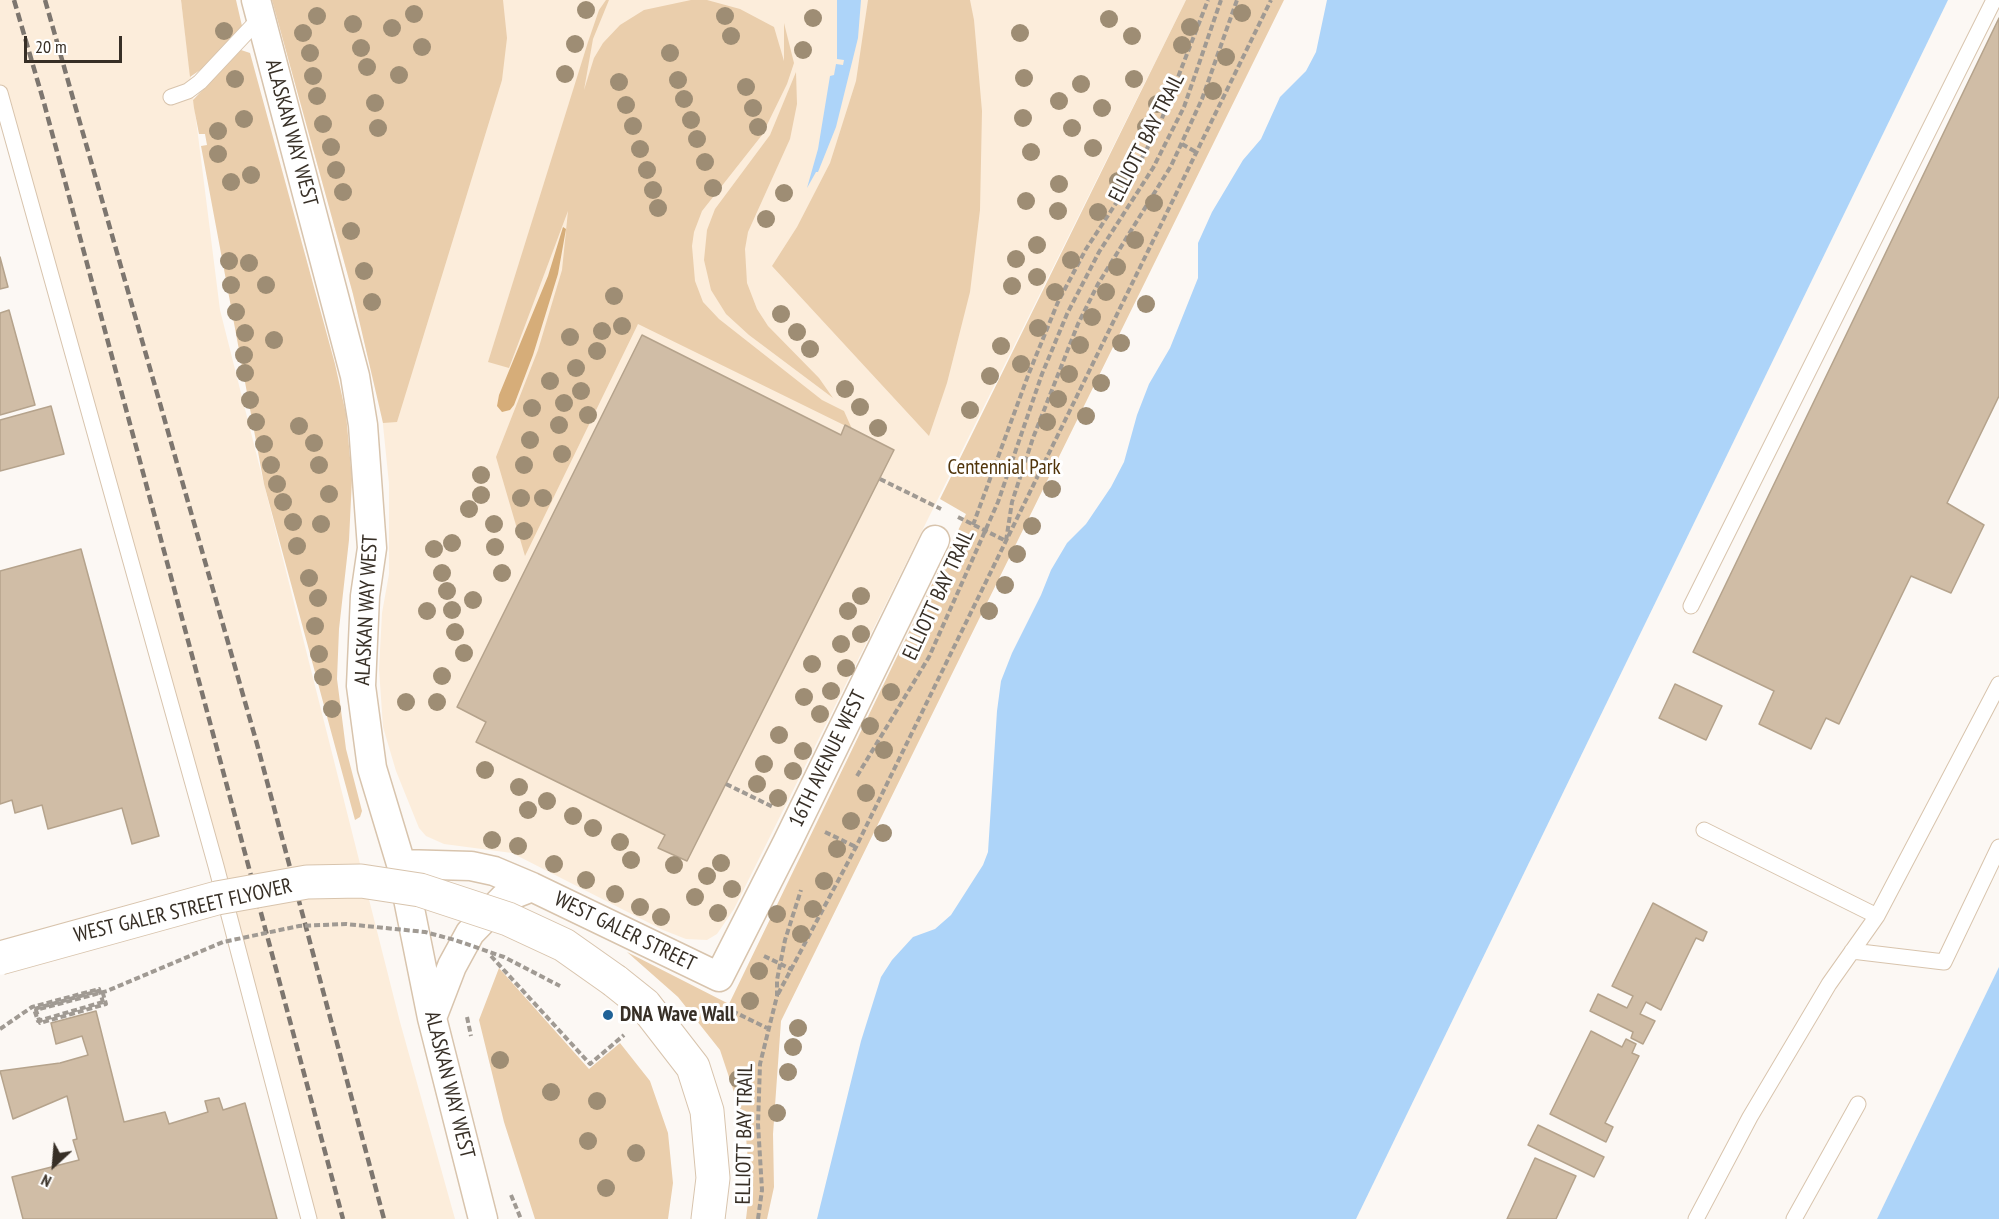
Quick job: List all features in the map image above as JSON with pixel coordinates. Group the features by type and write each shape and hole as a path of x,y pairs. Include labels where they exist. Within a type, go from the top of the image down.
{"street":[{"name":"ALASKAN WAY WEST","path":"258,9 355,376 364,436 372,548 365,596 361,686 372,768 401,864 432,1017 483,1219"},
{"name":"16TH AVENUE WEST","path":"717,990 935,540"},
{"name":"WEST GALER STREET","path":"401,864 471,866 494,871 532,887 717,990"},
{"name":"WEST GALER STREET FLYOVER","path":"0,958 217,898 307,882 361,881 420,890 508,919 564,945 615,981 645,1005 693,1067 707,1111 713,1178 708,1219"},
{"name":"WEST GALER STREET","path":"432,1017 452,966 470,933 504,898 532,887"}],"lane":[{"path":"1691,606 1994,0"},
{"path":"171,97 188,92 200,82 258,9"},
{"path":"0,93 216,866 309,1219"},
{"path":"1696,1219 1756,1106 1852,951 1877,916 1999,684"},
{"path":"1704,830 1877,916"},
{"path":"1852,951 1944,962 1999,847"},
{"path":"1794,1219 1857,1104"}],"path":[{"path":"973,525 1029,373 1058,302 1086,249 1126,188 1159,126 1208,0"},
{"name":"ELLIOTT BAY TRAIL","path":"854,781 929,657 998,502 1042,374 1067,314 1099,252 1153,168 1179,117 1200,64 1221,0"},
{"path":"1006,541 1012,502 1033,438 1078,324 1098,284 1171,166 1182,144 1202,99 1237,0"},
{"path":"777,996 793,970 856,847 1271,0"},
{"path":"1182,144 1196,152"},
{"path":"726,784 779,810"},
{"path":"821,843 831,822"},
{"path":"820,830 856,847"},
{"name":"ELLIOTT BAY TRAIL","path":"758,1219 762,1190 758,1124 760,1064 767,1028 777,996 780,964 803,882"},
{"path":"0,1029 32,1007 99,989 103,1002 49,1018 38,1022 34,1008 102,990 104,997 106,1004 40,1023 38,1017 36,1010 87,996 97,994 107,991 223,942 299,926 346,924 425,932 504,957 561,987"},
{"path":"477,955 484,948 590,1064 624,1035"},
{"path":"754,951 793,970"},
{"path":"717,990 767,1028"},
{"path":"466,1012 474,1047"},
{"path":"616,1028 631,1043"},
{"path":"508,1187 521,1219"}],"shaded area":[{"path":"0,0 181,0 220,310 400,1022 455,1219 309,1219 0,93"},
{"path":"272,0 1186,0 734,909 717,934 707,940 686,939 663,930 512,853 444,844 426,836 419,828 396,771 383,727 379,669 382,613 389,574 389,484 382,415 353,294"},
{"path":"563,227 566,229 558,274 533,355 514,405 510,410 502,412 497,406 499,395 548,276"}],"green space":[{"path":"181,0 236,0 242,26 203,68 190,77"},
{"path":"272,0 503,0 507,38 502,80 397,422 383,423 353,294"},
{"path":"606,0 609,0 593,39 584,90 594,58 603,43 620,25 644,10 691,0 707,0 740,9 774,27 784,61 784,23 794,63 787,84 762,135 702,211 694,232 692,246 695,281 703,302 719,319 822,400 844,411 852,429 638,324 525,556 496,457 538,350 562,270 568,211 509,368 488,362 588,42 599,10"},
{"path":"868,0 970,0 974,20 982,111 980,210 970,292 947,383 929,436 772,266 797,227 830,163 856,81"},
{"name":"Centennial Park","path":"1186,0 1284,0 781,1021 773,1134 774,1187 767,1219 746,1219 750,1185 745,1125 720,1050 678,997 627,952 729,1004 966,514 940,499"},
{"path":"241,50 250,53 335,364 346,414 352,479 337,679 346,749 362,811 360,817 355,820 264,484 201,146 207,145 205,134 199,134 194,108 193,100"},
{"path":"796,72 797,104 790,139 748,232 745,249 747,283 757,309 768,326 819,378 833,398 749,335 726,314 711,290 704,260 707,230 715,209 770,135"},
{"path":"499,968 589,1069 620,1043 650,1081 668,1133 673,1183 668,1219 535,1219 504,1122 479,1020"}],"water":[{"path":"837,0 861,0 858,38 836,127 818,172 807,188 818,149 830,76 834,75 836,64 843,65 844,60 837,59"},
{"path":"1327,0 1999,0 1999,1219 817,1219 861,1041 881,977 892,960 913,937 935,929 951,915 983,865 988,852 997,711 1001,681 1012,653 1051,570 1067,543 1086,524 1111,487 1124,462 1137,415 1149,384 1170,348 1198,278 1198,243 1212,212 1243,160 1261,139 1280,97 1306,71 1316,52"}],"pier":[{"path":"1948,0 1999,0 1999,967 1877,1219 1356,1219"}],"building":[{"path":"1999,18 1999,396 1947,503 1984,525 1951,593 1911,576 1839,724 1826,718 1811,749 1759,724 1774,691 1693,652"},
{"path":"0,257 8,287 0,289"},
{"path":"9,310 35,405 0,415 0,313"},
{"path":"642,335 841,435 845,425 894,450 687,861 658,848 665,835 476,742 486,722 457,707"},
{"path":"51,406 64,454 0,471 0,420"},
{"path":"81,549 159,836 132,844 122,808 48,829 42,805 15,813 12,800 0,804 0,571"},
{"path":"1675,684 1722,706 1706,740 1659,718"},
{"path":"1653,903 1707,932 1703,941 1696,938 1661,1010 1646,1002 1640,1014 1655,1021 1643,1044 1631,1038 1633,1032 1590,1011 1598,994 1627,1008 1633,996 1612,986"},
{"path":"96,1011 124,1122 165,1112 169,1124 208,1112 205,1101 219,1098 223,1110 245,1103 277,1219 23,1219 12,1177 79,1160 73,1140 77,1139 67,1096 13,1119 0,1071 60,1063 88,1055 82,1036 56,1044 51,1023"},
{"path":"1591,1031 1622,1047 1626,1039 1636,1044 1632,1053 1639,1056 1605,1123 1613,1127 1606,1142 1550,1114"},
{"path":"1538,1125 1604,1157 1594,1177 1528,1145"},
{"path":"1535,1158 1576,1176 1556,1219 1507,1219"}],"railway":[{"path":"14,0 44,103 343,1219"},
{"path":"45,0 257,744 384,1219"}],"place":[{"name":"DNA Wave Wall","path":"608,1015"}]}
